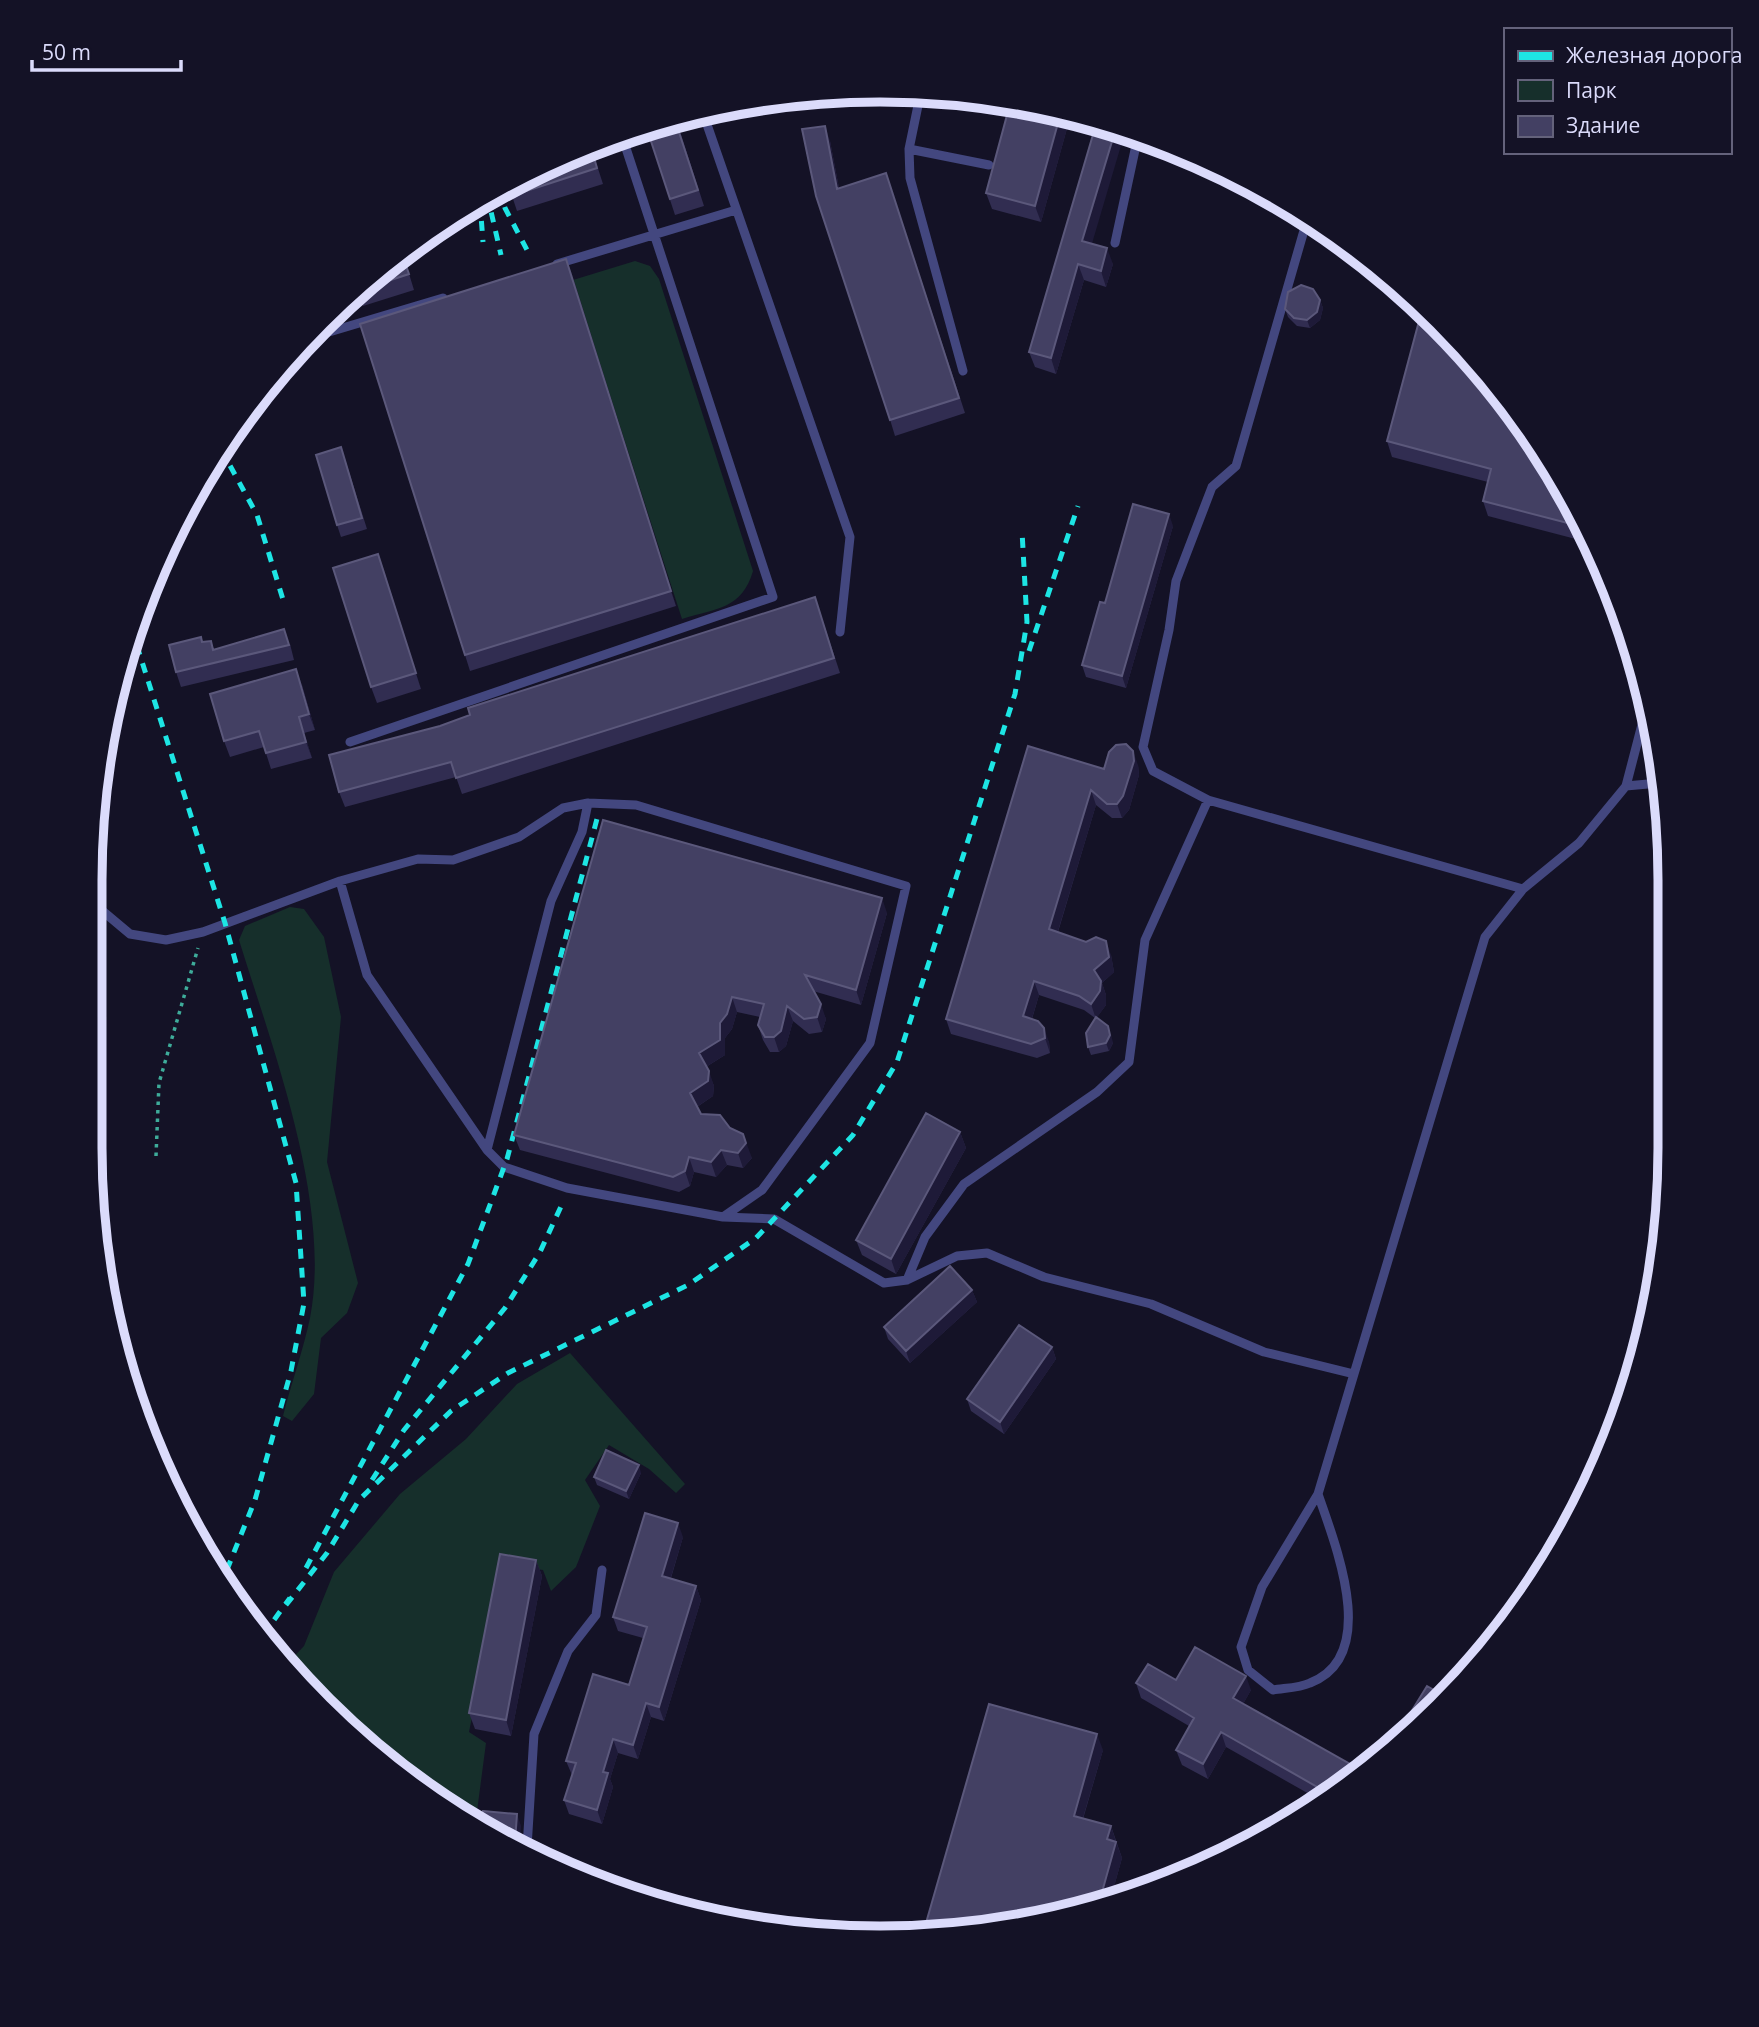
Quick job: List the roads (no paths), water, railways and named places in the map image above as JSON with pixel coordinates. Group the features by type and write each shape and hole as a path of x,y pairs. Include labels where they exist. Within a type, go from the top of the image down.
{"lane":[{"path":"919,103 909,149 910,178 963,371"},
{"path":"706,121 849,537 840,632"},
{"path":"350,742 773,597 625,145"},
{"path":"1115,243 1136,145"},
{"path":"909,149 989,165"},
{"path":"542,268 736,210"},
{"path":"1304,228 1236,466 1212,487 1176,581 1169,630 1143,747 1153,771 1209,800 1523,889"},
{"path":"325,333 452,295"},
{"path":"1318,1494 1338,1552 1349,1616 1348,1641 1336,1664 1311,1683 1273,1690 1248,1670 1241,1647 1262,1587 1318,1494 1485,937 1523,889 1579,843 1626,786 1642,724"},
{"path":"1626,786 1651,783"},
{"path":"906,1280 925,1237 964,1184 1097,1092 1129,1062 1145,940 1209,800"},
{"path":"101,910 130,934 166,940 203,932 340,881 418,859 453,860 519,836 563,807 588,803 636,804 906,886 870,1043 762,1190 723,1217"},
{"path":"487,1150 551,901 582,832 588,803"},
{"path":"340,881 367,975 487,1150 504,1167 567,1188 723,1217 774,1219 884,1283 906,1280 957,1256 987,1253 1044,1277 1151,1304 1264,1352 1354,1374"},
{"path":"527,1841 534,1734 568,1651 596,1615 602,1570"}],"railway":[{"path":"502,200 527,250"},
{"path":"490,207 501,255"},
{"path":"481,212 483,242"},
{"path":"226,458 257,515 285,606"},
{"path":"1029,651 1078,506"},
{"path":"286,1605 327,1553 359,1500 451,1411 508,1373 688,1285 756,1238 853,1135 897,1062 1015,694 1027,622 1022,531"},
{"path":"137,647 225,923 296,1183 304,1303 291,1371 255,1500 227,1570"},
{"path":"306,1568 468,1264 507,1159 598,815"},
{"path":"372,1480 404,1430 505,1308 540,1252 564,1200"},
{"path":"268,1628 290,1598"}]}
